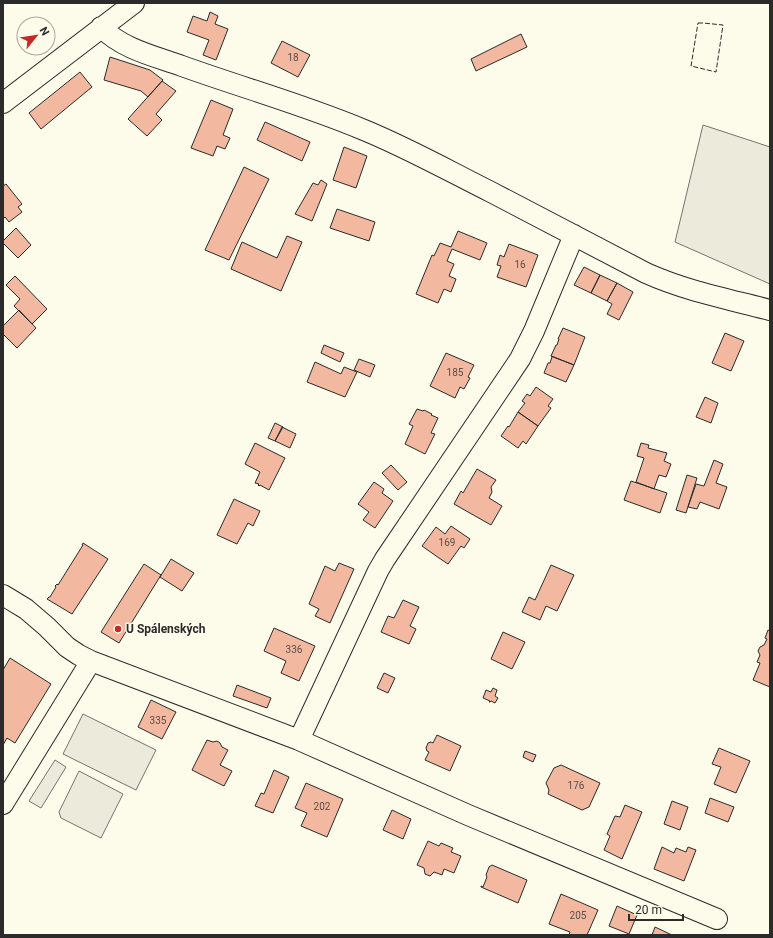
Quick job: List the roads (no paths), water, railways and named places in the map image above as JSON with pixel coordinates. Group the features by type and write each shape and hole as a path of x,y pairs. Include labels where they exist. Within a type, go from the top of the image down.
{"street":[{"path":"3,103 134,3"},
{"path":"101,27 113,38 136,50 224,81 277,97 366,130 397,144 666,282 770,310"},
{"path":"299,740 385,559 520,359 534,331 574,235"},
{"path":"3,595 26,609 67,647 90,661 299,740 468,815 717,919"},
{"path":"3,804 90,661"}],"place":[{"name":"U Spálenských","path":"118,629"}]}
